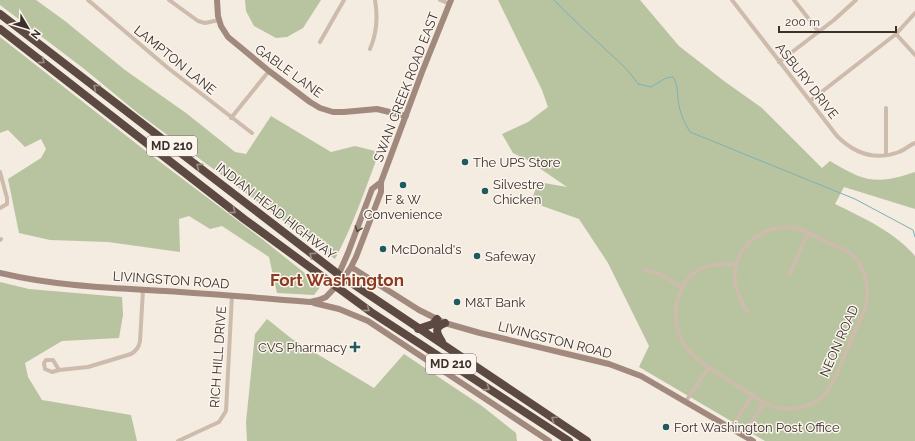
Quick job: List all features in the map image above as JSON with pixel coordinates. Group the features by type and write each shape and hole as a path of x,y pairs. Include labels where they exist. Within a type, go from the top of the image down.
{"highway":[{"name":"INDIAN HEAD HIGHWAY","path":"0,14 341,276 587,441"},
{"name":"INDIAN HEAD HIGHWAY","path":"0,29 225,205 371,312 568,441"},
{"path":"418,329 436,322 437,319"},
{"path":"444,345 437,333 437,330 445,323"}],"main road":[{"name":"GABLE LANE","path":"217,0 219,20 226,34 233,42 310,102 326,110 344,112 377,109 406,116"},
{"name":"SWAN CREEK ROAD EAST","path":"341,276 351,267 356,257 382,192 381,182 451,2"},
{"name":"SWAN CREEK ROAD EAST","path":"336,286 372,190 381,182"},
{"name":"LIVINGSTON ROAD","path":"351,267 414,307 445,323 622,368 649,380 753,441"},
{"name":"LIVINGSTON ROAD","path":"0,272 53,283 232,295 310,302 319,300 326,296 336,286"},
{"path":"310,302 339,308 368,322 549,441"}],"street":[{"name":"LAMPTON LANE","path":"88,0 162,63 252,133"},
{"path":"169,0 202,23 219,20"},
{"path":"320,42 344,0"},
{"path":"370,49 374,41 377,20 375,0"},
{"path":"440,0 451,2"},
{"name":"ASBURY DRIVE","path":"732,0 837,136 845,143 862,153 871,156 886,155"},
{"path":"794,0 818,32"},
{"path":"779,62 856,0"},
{"path":"810,101 896,34 915,13"},
{"path":"896,34 915,55"},
{"path":"232,118 269,71"},
{"path":"886,108 886,155 899,152 915,143"},
{"path":"0,172 7,201 6,204 0,208"},
{"name":"NEON ROAD","path":"682,288 676,305 676,318 678,329 685,344 692,354 764,403 789,410 803,407 812,403 825,394 834,379 865,309 868,287 863,269 849,253 796,228 783,227 768,230 755,236 744,248 735,265"},
{"path":"789,275 808,234"},
{"path":"645,271 658,273 682,288 691,276 699,270 711,265 726,263 735,265 735,281 737,291 747,312"},
{"path":"59,370 88,367 131,354 136,350 139,347 140,341 142,290"},
{"name":"RICH HILL DRIVE","path":"178,441 219,422 225,414 227,407 232,295"},
{"path":"686,402 709,367"},
{"path":"731,428 753,395"},
{"path":"743,435 764,403"}],"green space":[{"path":"0,0 36,0 65,21 125,70 186,113 235,152 246,154 271,116 331,152 355,146 379,152 353,220 335,259 139,114 83,68 0,5"},
{"path":"245,0 321,0 303,28 287,37 276,38 254,26 246,11"},
{"path":"498,0 640,0 679,46 762,108 822,168 830,161 862,177 880,180 890,179 915,172 915,209 844,187 835,204 867,220 888,233 915,256 915,441 765,441 639,367 649,346 608,263 579,219 531,202 538,182 567,187 529,161 513,153 502,134 528,122 548,107 542,90"},
{"path":"0,37 321,286 314,295 277,293 269,257 222,226 210,229 189,216 179,219 180,252 108,242 50,240 19,233 8,179 41,158 46,149 41,139 25,147 8,130 0,133"},
{"path":"0,282 29,289 122,297 123,315 119,338 62,341 25,363 28,377 42,400 131,415 137,441 0,441"},
{"path":"267,319 292,339 374,388 404,354 482,406 516,433 517,441 247,441 246,422 255,334"}],"waterway":[{"path":"554,0 622,65 638,84 651,87 666,78 673,77 677,85 681,112 690,132 855,199 913,230 915,237"}],"place":[{"name":"The UPS Store","path":"465,162"},
{"name":"F & W Convenience","path":"403,185"},
{"name":"Silvestre Chicken","path":"485,191"},
{"name":"McDonald's","path":"383,249"},
{"name":"Safeway","path":"477,256"},
{"name":"M&T Bank","path":"457,302"},
{"name":"CVS Pharmacy","path":"355,347"},
{"name":"Fort Washington Post Office","path":"666,427"}],"district":[{"name":"Fort Washington","path":"337,280"}]}
